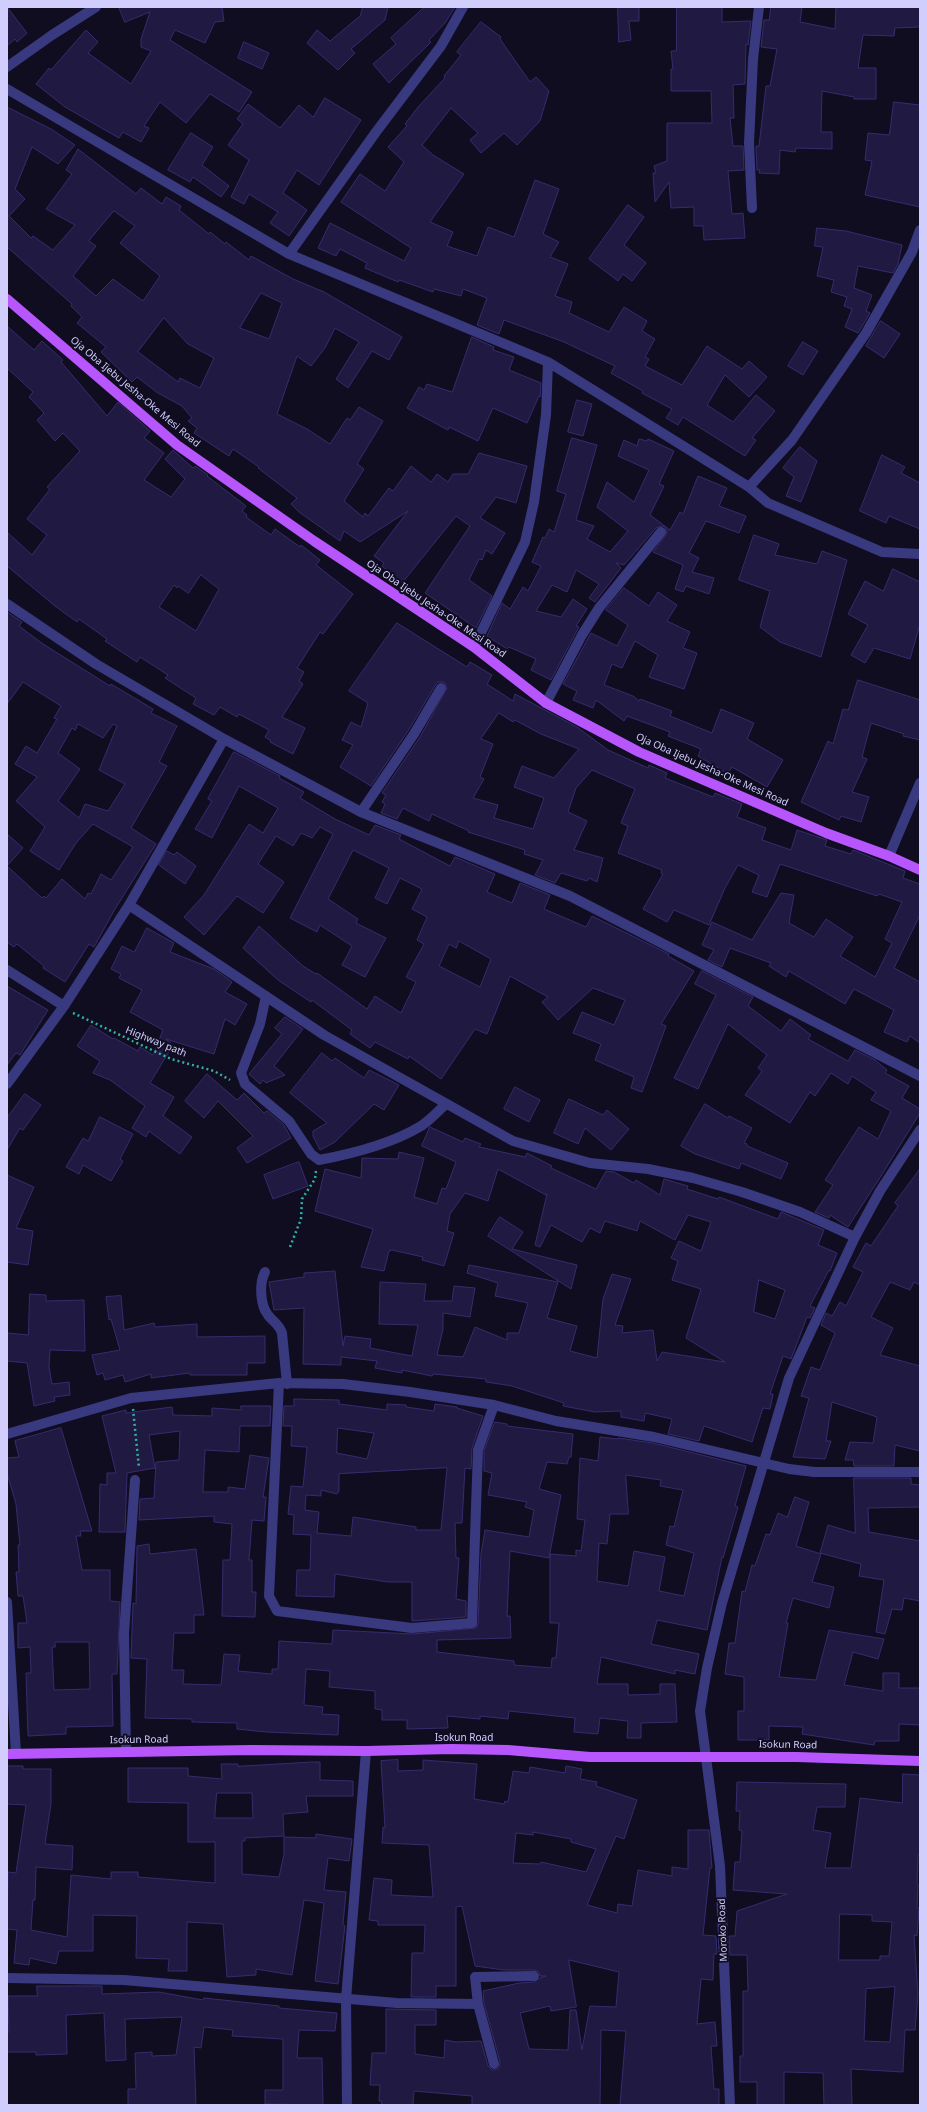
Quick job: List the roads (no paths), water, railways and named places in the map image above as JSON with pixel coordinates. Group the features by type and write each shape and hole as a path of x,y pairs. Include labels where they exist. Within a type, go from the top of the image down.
{"main road":[{"name":"Oja Oba Ijebu Jesha-Oke Mesi Road","path":"7,299 177,445 314,541 474,647 546,703 639,752 826,833 889,856 920,870"},
{"name":"Isokun Road","path":"12,1754 251,1750 366,1751 458,1749 508,1750 590,1757 797,1757 920,1761"}],"street":[{"path":"7,67 52,35 96,7"},
{"path":"289,254 376,132 441,46 463,7"},
{"path":"752,208 749,144 754,59 759,7"},
{"path":"7,89 289,254 548,362 749,487 768,503 882,552 920,554"},
{"path":"749,487 792,440 866,334 912,252 920,230"},
{"path":"474,647 524,542 534,502 546,416 548,362"},
{"path":"546,703 582,635 599,608 661,532"},
{"path":"7,604 96,664 224,739 361,812 570,896 920,1076"},
{"path":"361,812 414,734 441,688"},
{"path":"7,1084 64,1006 129,905 224,739"},
{"path":"889,856 920,783"},
{"path":"129,905 324,1035 513,1141 590,1163 648,1169 707,1182 800,1212 855,1237"},
{"path":"7,970 64,1006"},
{"path":"266,996 260,1024 241,1073 245,1084 289,1121 310,1154 319,1160 342,1156 394,1138 421,1126 446,1104"},
{"name":"Moroko Road","path":"730,2105 720,1866 700,1711 707,1668 722,1603 789,1378 855,1237 880,1190 920,1130"},
{"path":"265,1272 260,1279 264,1306 268,1316 279,1326 282,1333 283,1383 269,1596 272,1605 277,1611 412,1628 472,1623 478,1450 494,1405"},
{"path":"7,1434 131,1398 283,1383 343,1384 410,1392 494,1405 556,1421 654,1437 790,1469 814,1472 920,1472"},
{"path":"126,1752 124,1633 135,1480"},
{"path":"7,1602 12,1754"},
{"path":"346,2105 346,1999 366,1751"},
{"path":"494,2064 478,2004 475,1977 534,1976"},
{"path":"7,1978 124,1980 397,2003 478,2004"}]}
